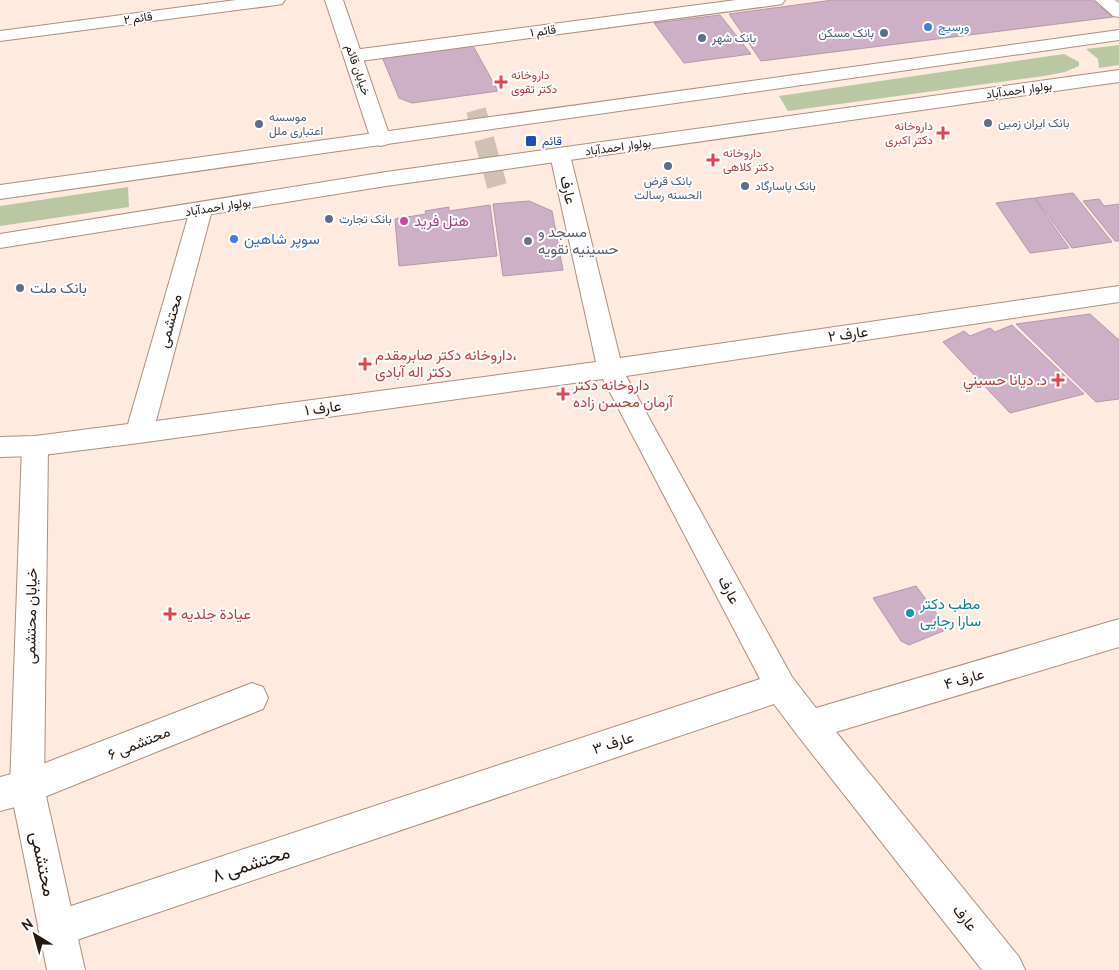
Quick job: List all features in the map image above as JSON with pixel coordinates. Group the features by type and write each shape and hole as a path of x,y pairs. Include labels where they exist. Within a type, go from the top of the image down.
{"street":[{"name":"قائم ۲","path":"0,36 276,0"},
{"name":"خیابان قائم","path":"334,0 381,140"},
{"name":"قائم ۱","path":"353,56 776,0"},
{"path":"1104,0 1119,12"},
{"path":"0,192 381,140 750,85 1119,35"},
{"path":"1058,43 1083,67"},
{"name":"بولوار احمدآباد","path":"0,241 386,180 560,155 1083,67 1119,76"},
{"name":"عارف","path":"560,155 610,369 781,687 809,725 1006,970"},
{"name":"محتشمی","path":"139,432 201,210"},
{"name":"عارف ۲","path":"610,369 1119,294"},
{"name":"عارف ۱","path":"0,447 35,446 610,369"},
{"name":"خیابان محتشمی","path":"13,791 35,446"},
{"name":"عارف ۴","path":"809,725 1119,633"},
{"name":"عارف ۳","path":"445,799 781,687"},
{"name":"محتشمی ۶","path":"13,791 252,698"},
{"name":"محتشمی","path":"13,791 56,929 66,970"},
{"name":"محتشمی ۸","path":"56,929 445,799"}],"green space":[{"path":"1119,45 1119,65 1099,68 1098,59 1086,49"},
{"path":"1064,54 1079,62 1079,66 1065,72 1044,76 788,111 779,96"},
{"path":"128,187 129,207 0,226 0,206"}],"building":[{"path":"833,0 1092,0 1113,17 761,61 729,14"},
{"name":"بانک شهر","path":"720,15 751,54 684,63 654,23"},
{"path":"472,44 498,91 412,103 399,98 382,57"},
{"path":"1073,193 1112,242 1072,248 1035,198"},
{"path":"1034,198 1069,248 1030,253 996,203"},
{"path":"1099,199 1104,206 1119,204 1119,241 1115,241 1083,201"},
{"name":"مسجد و حسینیه نقویه","path":"529,201 552,211 563,270 503,276 493,204"},
{"path":"490,205 497,256 399,266 395,219 426,214 425,211 449,207 449,211"},
{"path":"1090,314 1119,340 1119,399 1096,402 1016,324"},
{"path":"1012,325 1084,394 1010,413 943,342 964,331 970,336 990,328 995,332"},
{"name":"مطب دکتر سارا رجایی","path":"916,586 948,629 909,645 901,641 873,598"}],"tunnel":[{"path":"476,110 497,186"}],"place":[{"name":"ورسیج","path":"928,27"},
{"name":"بانک مسکن","path":"884,33"},
{"name":"بانک شهر","path":"702,38"},
{"name":"داروخانه دکتر تقوی","path":"501,82"},
{"name":"بانک ایران زمین","path":"988,123"},
{"name":"موسسه اعتباری ملل","path":"259,124"},
{"name":"داروخانه دکتر اکبری","path":"943,133"},
{"name":"قائم","path":"531,141"},
{"name":"داروخانه دکتر کلاهی","path":"713,160"},
{"name":"بانک قرض الحسنه رسالت","path":"668,166"},
{"name":"بانک پاسارگاد","path":"745,186"},
{"name":"بانک تجارت","path":"329,219"},
{"name":"هتل فرید","path":"404,221"},
{"name":"سوپر شاهین","path":"234,239"},
{"name":"مسجد و حسینیه نقویه","path":"528,241"},
{"name":"بانک ملت","path":"20,288"},
{"name":"داروخانه دکتر صابرمقدم، دکتر اله آبادی","path":"365,364"},
{"name":"د. ديانا حسيني","path":"1058,380"},
{"name":"داروخانه دکتر آرمان محسن زاده","path":"563,394"},
{"name":"مطب دکتر سارا رجایی","path":"910,613"},
{"name":"عيادة جلديه","path":"170,614"}]}
